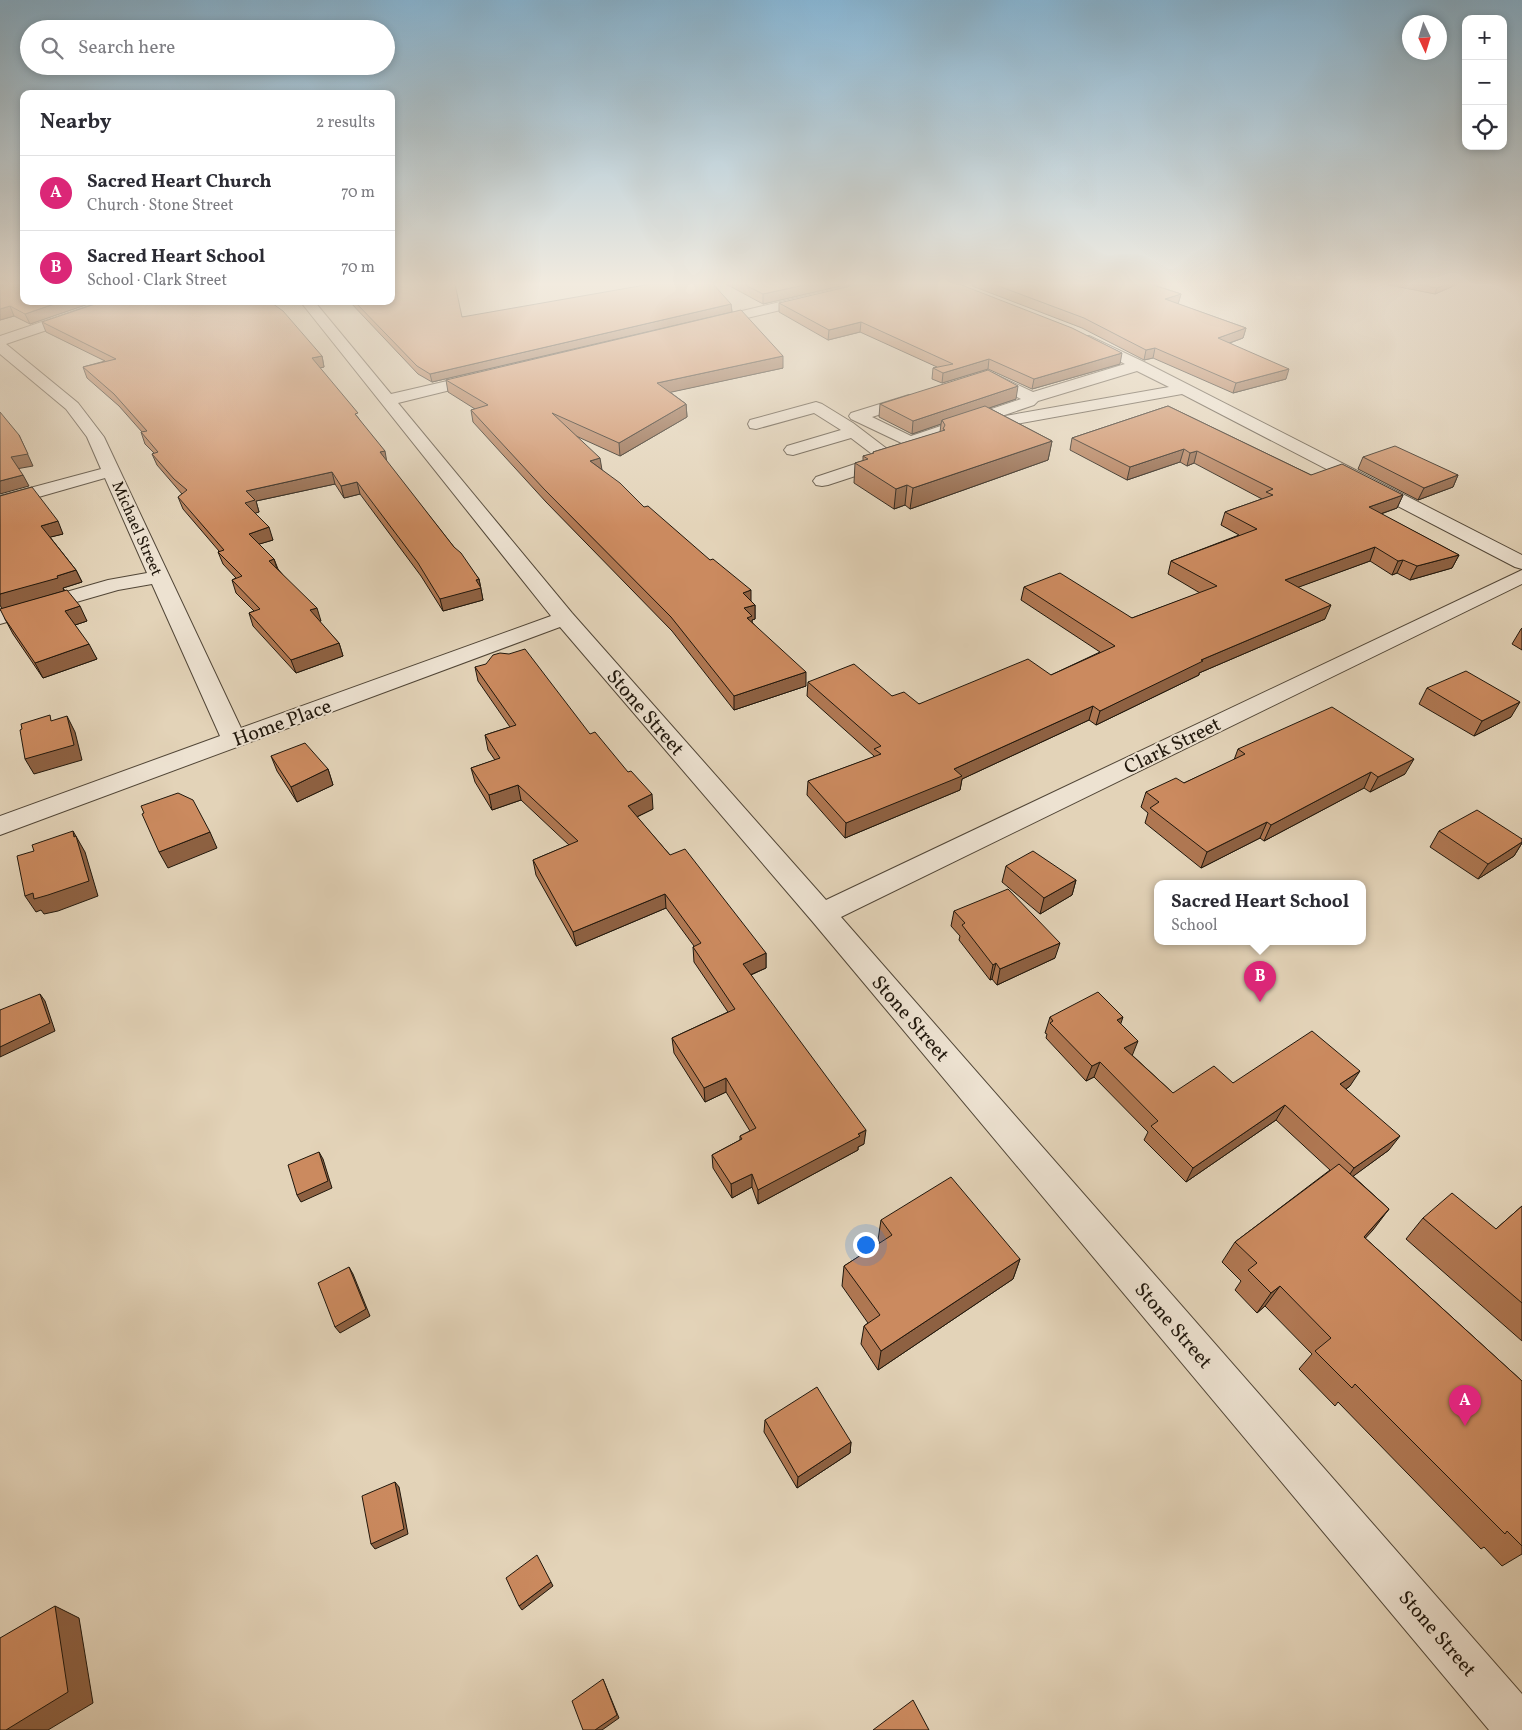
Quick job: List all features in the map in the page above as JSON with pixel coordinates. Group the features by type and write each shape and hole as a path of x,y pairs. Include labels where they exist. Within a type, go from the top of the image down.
{"street":[{"name":"Michael Street","path":"22,365 72,406 95,437 234,740"},
{"name":"Stone Street","path":"359,365 564,618 822,914 1520,1730"},
{"path":"931,394 857,416 910,442 1028,402 1032,398 1139,365 1522,563"},
{"path":"388,400 495,375"},
{"path":"968,382 987,376 1032,398"},
{"path":"822,481 1009,420 1185,389"},
{"path":"756,424 816,407 890,459"},
{"path":"793,450 854,432"},
{"path":"0,502 112,471"},
{"name":"Clark Street","path":"822,914 1522,576"},
{"path":"0,618 115,584 160,577"},
{"name":"Home Place","path":"0,826 564,618"}],"building":[{"path":"92,365 318,365 358,413 355,414 385,451 380,452 454,547 461,553 479,579 476,580 481,588 440,599 418,563 357,482 341,486 332,472 246,491 255,500 245,503 269,527 249,534 274,559 269,561 317,608 310,610 339,643 291,660 249,613 260,609 232,580 242,576 218,552 224,550 178,497 187,490 174,479 152,454 158,452 141,432 147,431 114,394 83,367"},
{"path":"416,365 470,365 430,374"},
{"path":"510,365 742,365 657,383 686,404 619,443 552,413 600,458 590,461 620,483 644,507 648,506 710,560 713,559 751,590 743,593 755,605 744,608 752,616 747,618 806,672 734,696 671,617 544,489 471,410 488,405 446,380"},
{"path":"949,365 970,365 943,373 933,368"},
{"path":"1002,365 1082,365 1034,379"},
{"path":"1194,365 1279,365 1289,369 1236,383"},
{"path":"988,370 1018,386 913,421 880,404"},
{"path":"985,406 1052,441 913,488 907,485 896,489 855,463 868,459 863,456 873,452 945,430 943,429 945,425 942,420"},
{"path":"1168,406 1311,475 1342,464 1403,495 1369,507 1459,555 1417,566 1403,560 1398,561 1375,547 1285,580 1331,605 1201,660 1203,661 1100,711 1093,706 954,769 962,776 846,823 808,781 881,754 874,749 881,746 808,682 854,664 892,696 904,692 919,704 1028,659 1051,675 1115,646 1024,587 1060,573 1132,618 1217,586 1171,561 1257,529 1225,512 1273,495 1266,492 1273,489 1197,451 1190,453 1184,449 1130,467 1072,438"},
{"path":"0,412 19,435 28,454 11,457 23,475 0,481"},
{"path":"1395,446 1458,475 1424,488 1363,457"},
{"path":"32,487 58,521 41,526 76,570 57,576 58,578 0,594 0,496"},
{"path":"67,590 80,606 65,611 89,644 35,663 0,609"},
{"path":"525,649 590,734 595,732 628,772 631,771 652,794 628,806 670,855 685,849 766,953 743,964 866,1130 858,1134 860,1136 758,1190 752,1174 731,1184 712,1155 742,1139 740,1136 756,1128 726,1078 704,1088 672,1038 735,1009 693,947 701,943 665,894 573,932 533,860 578,841 518,785 489,795 471,768 500,758 485,735 516,725 475,667 486,664 493,655 500,653 509,654"},
{"path":"1466,671 1520,702 1482,721 1427,688"},
{"path":"1332,707 1414,759 1378,777 1371,772 1271,825 1267,822 1207,852 1150,808 1159,802 1146,792 1176,778 1184,783 1245,754 1238,749"},
{"path":"50,715 51,721 67,716 74,745 25,759 20,730 22,729 21,724"},
{"path":"305,743 328,769 291,787 271,756"},
{"path":"178,793 193,800 210,832 159,852 142,814 144,813 141,806"},
{"path":"1477,810 1522,839 1522,842 1488,864 1439,831"},
{"path":"73,831 89,881 34,899 33,893 25,896 17,856 34,851 32,845"},
{"path":"1033,851 1076,880 1044,898 1006,866"},
{"path":"1008,889 1060,943 1000,969 996,963 993,965 962,925 965,923 954,911"},
{"path":"1098,992 1123,1017 1117,1020 1138,1041 1124,1048 1173,1093 1214,1066 1233,1083 1312,1031 1360,1071 1340,1084 1400,1136 1354,1168 1285,1105 1193,1168 1151,1126 1158,1121 1100,1062 1092,1066 1050,1023 1053,1021 1050,1017"},
{"path":"40,994 50,1023 0,1047 0,1010"},
{"path":"319,1152 328,1181 297,1195 288,1165"},
{"path":"1339,1164 1389,1209 1364,1237 1522,1381 1522,1546 1507,1531 1505,1534 1355,1384 1352,1388 1315,1351 1331,1338 1280,1286 1271,1293 1248,1270 1257,1263 1235,1242"},
{"path":"951,1177 1020,1259 881,1351 864,1326 880,1315 844,1266 892,1235 881,1220"},
{"path":"1452,1193 1496,1229 1522,1206 1522,1303 1423,1218"},
{"path":"349,1267 366,1309 335,1327 318,1283"},
{"path":"817,1387 851,1442 798,1477 765,1420"},
{"path":"395,1482 404,1529 371,1544 362,1496"},
{"path":"537,1555 551,1582 519,1606 506,1578"},
{"path":"55,1606 68,1692 6,1730 0,1730 0,1638"},
{"path":"603,1679 617,1715 595,1730 583,1730 572,1701"},
{"path":"913,1700 929,1730 873,1730"}],"place":[{"name":"Sacred Heart School","path":"1260,1002"},
{"name":"Sacred Heart Church","path":"1465,1426"}]}
